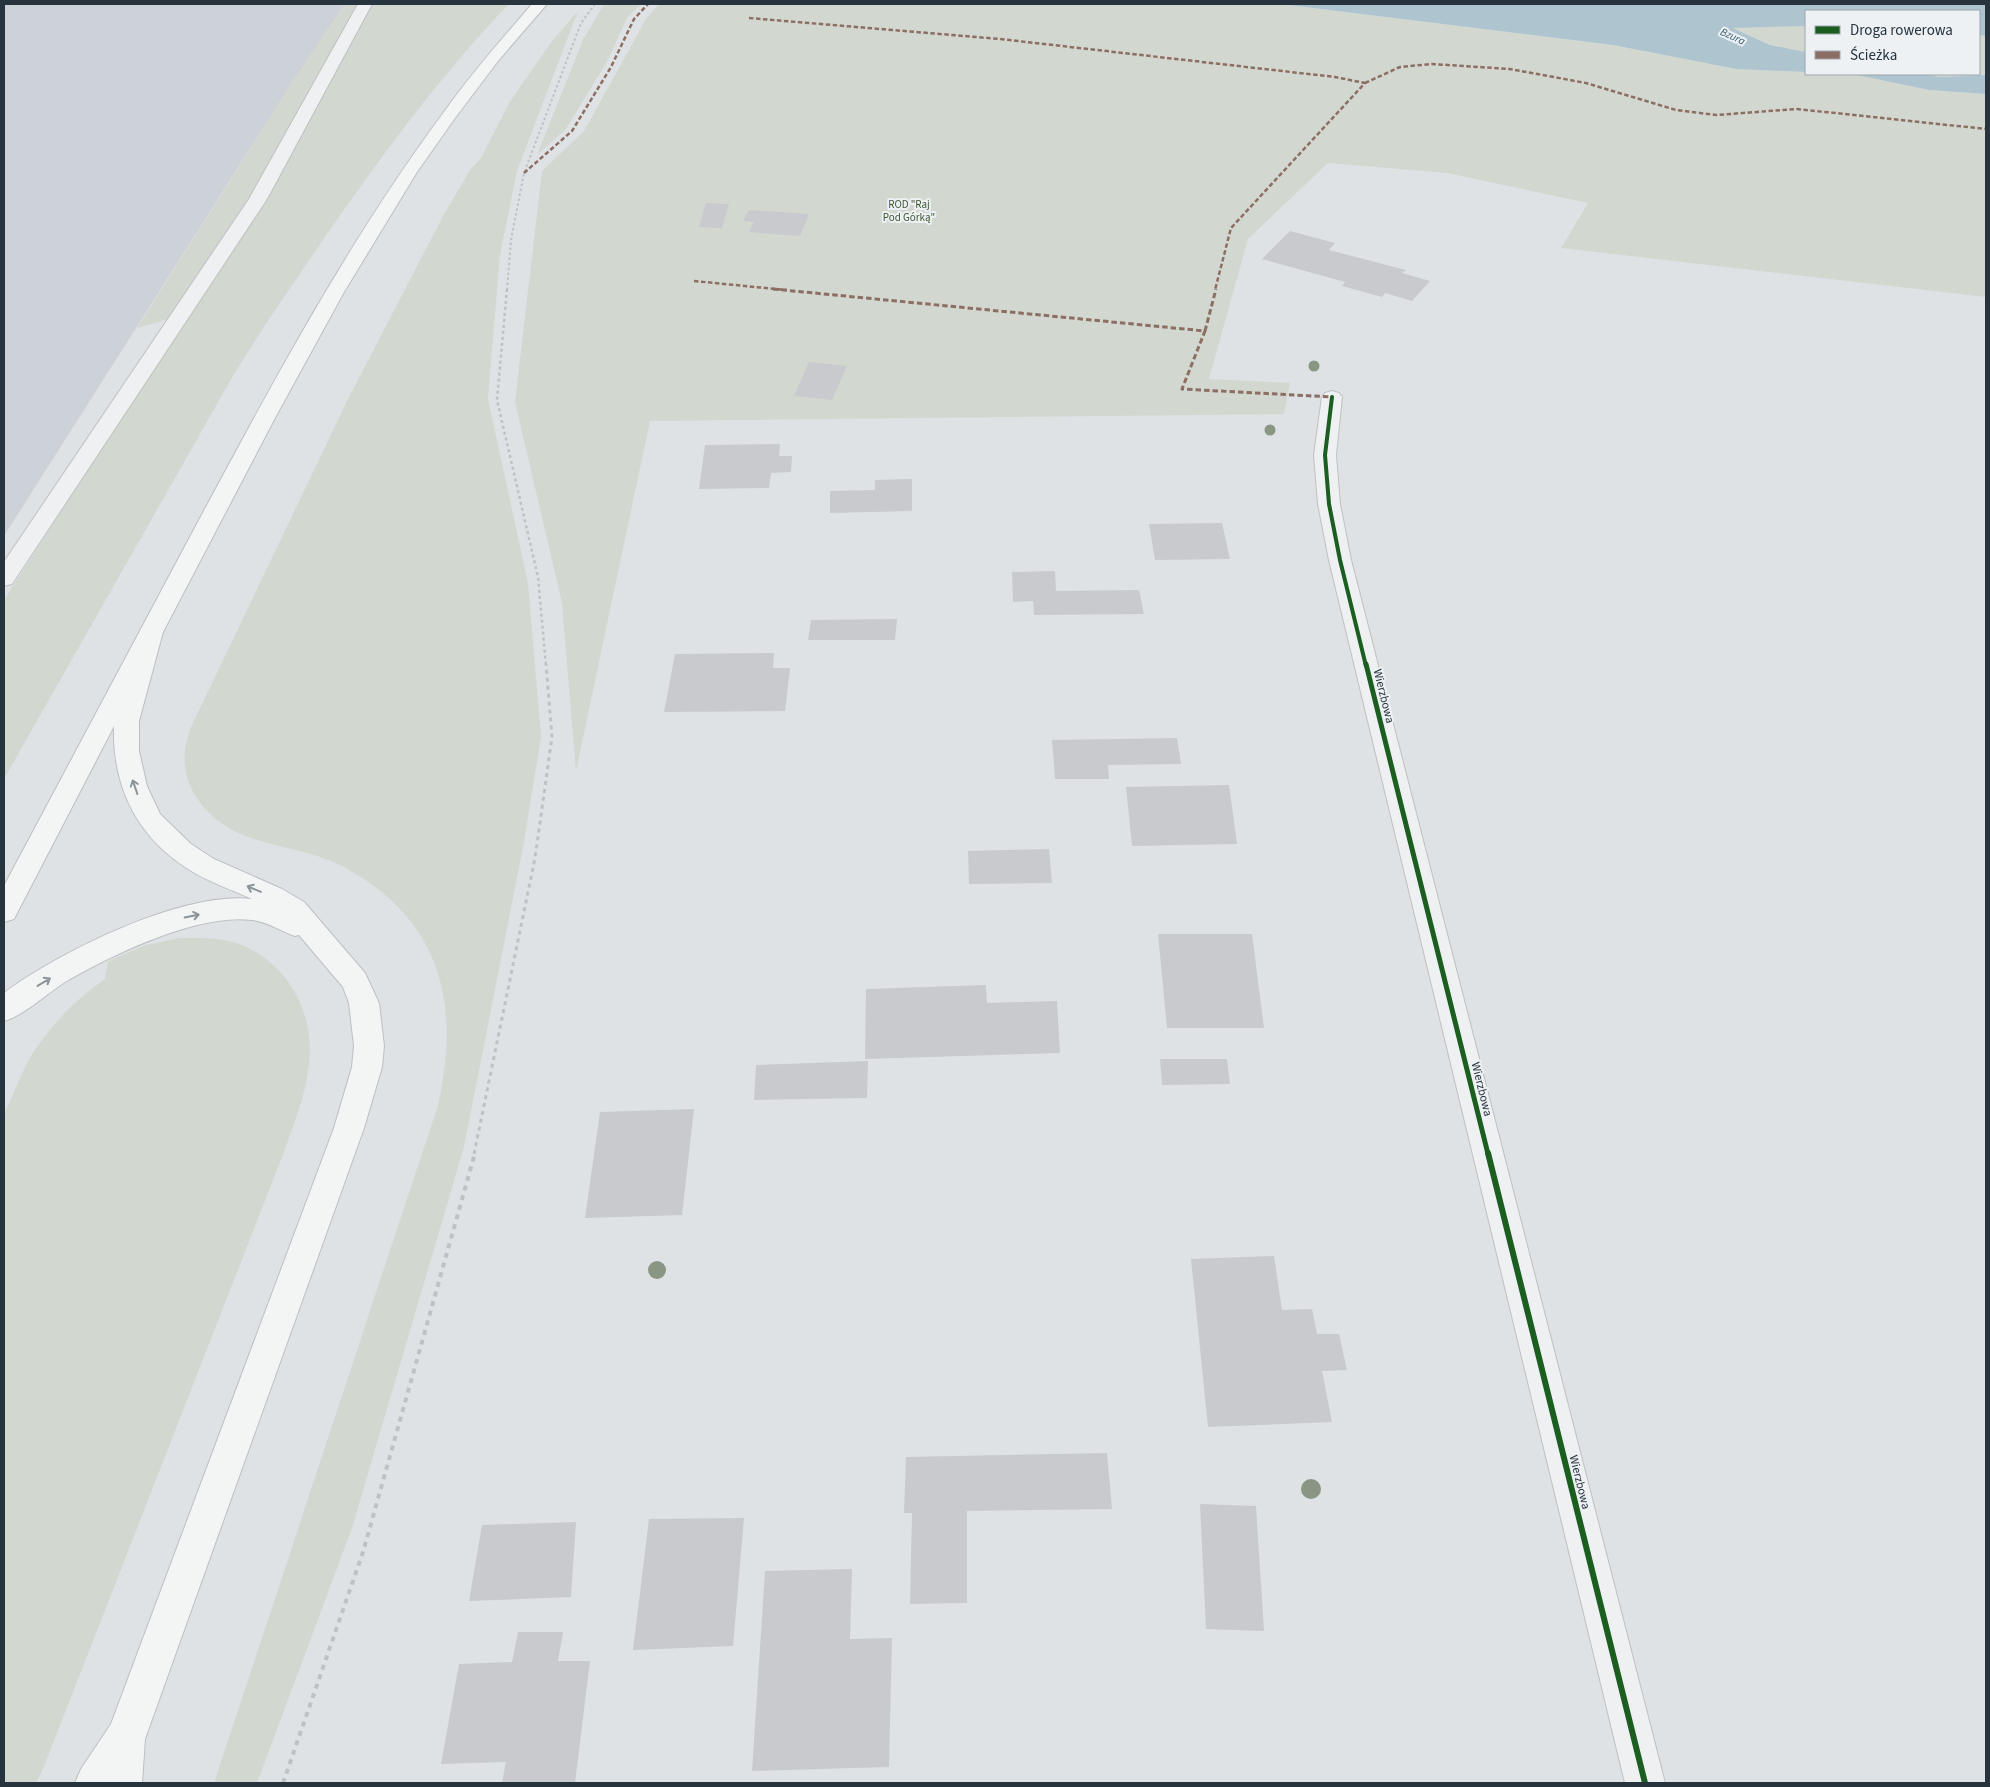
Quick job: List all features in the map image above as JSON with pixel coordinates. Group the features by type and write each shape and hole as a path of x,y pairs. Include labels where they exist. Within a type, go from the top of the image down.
{"main road":[{"path":"4,911 301,349 376,220 406,175 490,60 540,4"},
{"path":"95,1783 126,1736 349,1128 368,1067 369,1046 364,1003 355,981 320,939 294,910 272,896 204,866 181,851 150,820 134,786 126,751 127,722 152,630"},
{"path":"4,900 28,866"},
{"path":"4,1009 40,984 119,941 185,918 242,909 282,918 320,939"},
{"path":"122,1783 126,1736"}],"street":[{"path":"4,579 258,199 366,4"},
{"name":"Wierzbowa","path":"1332,397 1325,456 1329,504 1340,560 1645,1783"}],"path":[{"path":"283,1783 363,1552 475,1151 535,858 552,737 538,577 497,400 511,240 524,173 581,23 596,4"}],"shaded area":[{"path":"4,4 345,4 288,89 4,536"}],"green space":[{"path":"345,4 509,4 459,59 390,146 255,340 4,779 4,600 189,313 137,328 288,89"},
{"path":"604,4 641,4 627,18 608,60 566,129 537,155 583,40"},
{"name":"ROD \"Raj Pod Górką\"","path":"659,4 1280,4 1613,45 1736,69 1805,72 1805,75 1857,75 1929,90 1986,94 1986,297 1561,248 1588,203 1447,173 1328,163 1248,239 1209,379 1290,383 1284,414 650,421 576,771 562,603 515,402 542,171 584,131 646,19"},
{"path":"578,11 517,171 500,255 488,399 528,583 541,737 524,842 464,1147 352,1528 257,1783 214,1783 438,1105 445,1067 447,1032 444,998 436,967 422,938 402,911 375,887 342,866 308,853 248,837 234,831 210,814 193,792 185,764 185,746 191,727 347,401 443,216 470,170 481,158 509,103 552,41"},
{"path":"1805,26 1805,52 1770,45 1732,27"},
{"path":"1980,35 1986,36 1986,75 1940,77 1928,75 1980,75"},
{"path":"180,938 220,940 244,946 274,966 286,979 296,994 308,1028 310,1046 305,1087 284,1152 43,1769 36,1783 4,1783 4,1114 34,1051 49,1030 66,1012 105,979 108,961 146,945"}],"water":[{"name":"Bzura","path":"1280,4 1986,4 1986,36 1980,35 1980,10 1805,10 1805,26 1733,28 1770,45 1805,52 1805,72 1736,69 1613,45"},
{"path":"1857,75 1928,75 1940,77 1986,75 1986,94 1929,90"}],"building":[{"path":"706,203 729,204 722,228 699,227"},
{"path":"749,210 809,214 800,236 749,232 754,222 743,221"},
{"path":"1290,231 1335,243 1329,250 1406,270 1402,273 1430,281 1412,301 1385,293 1382,297 1342,286 1345,282 1262,259"},
{"path":"809,362 847,366 832,400 794,396"},
{"path":"780,444 779,456 792,456 791,472 771,473 769,488 699,489 705,445"},
{"path":"912,479 912,511 830,513 830,491 875,490 875,480"},
{"path":"1222,523 1230,559 1155,560 1149,524"},
{"path":"1055,571 1056,591 1139,590 1144,614 1034,615 1033,601 1013,602 1012,572"},
{"path":"897,619 895,640 808,640 811,620"},
{"path":"774,653 773,668 790,668 785,711 664,712 675,654"},
{"path":"1177,738 1181,764 1108,765 1109,779 1055,779 1052,740"},
{"path":"1229,785 1237,844 1132,846 1126,787"},
{"path":"1049,849 1052,883 969,884 968,851"},
{"path":"1158,934 1252,934 1264,1028 1167,1028"},
{"path":"986,985 987,1003 1057,1001 1060,1053 865,1059 866,989"},
{"path":"1160,1059 1227,1059 1230,1084 1162,1085"},
{"path":"868,1061 867,1098 754,1100 756,1065"},
{"path":"694,1109 682,1215 585,1218 600,1112"},
{"path":"1274,1256 1282,1310 1312,1309 1317,1334 1339,1334 1347,1370 1322,1371 1332,1422 1208,1427 1191,1259"},
{"path":"1107,1453 1112,1509 967,1511 967,1603 910,1604 912,1513 904,1513 906,1457"},
{"path":"1200,1504 1256,1506 1264,1631 1206,1629"},
{"path":"744,1518 733,1646 633,1650 649,1519"},
{"path":"576,1522 571,1597 469,1601 482,1525"},
{"path":"852,1569 850,1639 892,1638 889,1767 752,1771 765,1571"},
{"path":"518,1632 563,1632 558,1661 590,1661 575,1783 502,1783 506,1762 441,1764 459,1664 512,1662"}],"marked path":[{"path":"524,173 572,131 611,67 634,19 648,4"},
{"path":"749,18 1000,39 1335,77 1365,83 1231,228 1205,331"},
{"path":"1365,83 1400,67 1432,64 1510,69 1586,83 1676,110 1716,115 1797,109 1986,129"},
{"path":"694,281 1205,331 1182,389 1332,397"}],"cycle path":[{"path":"1332,397 1325,455 1329,504 1340,560 1645,1783"}]}
